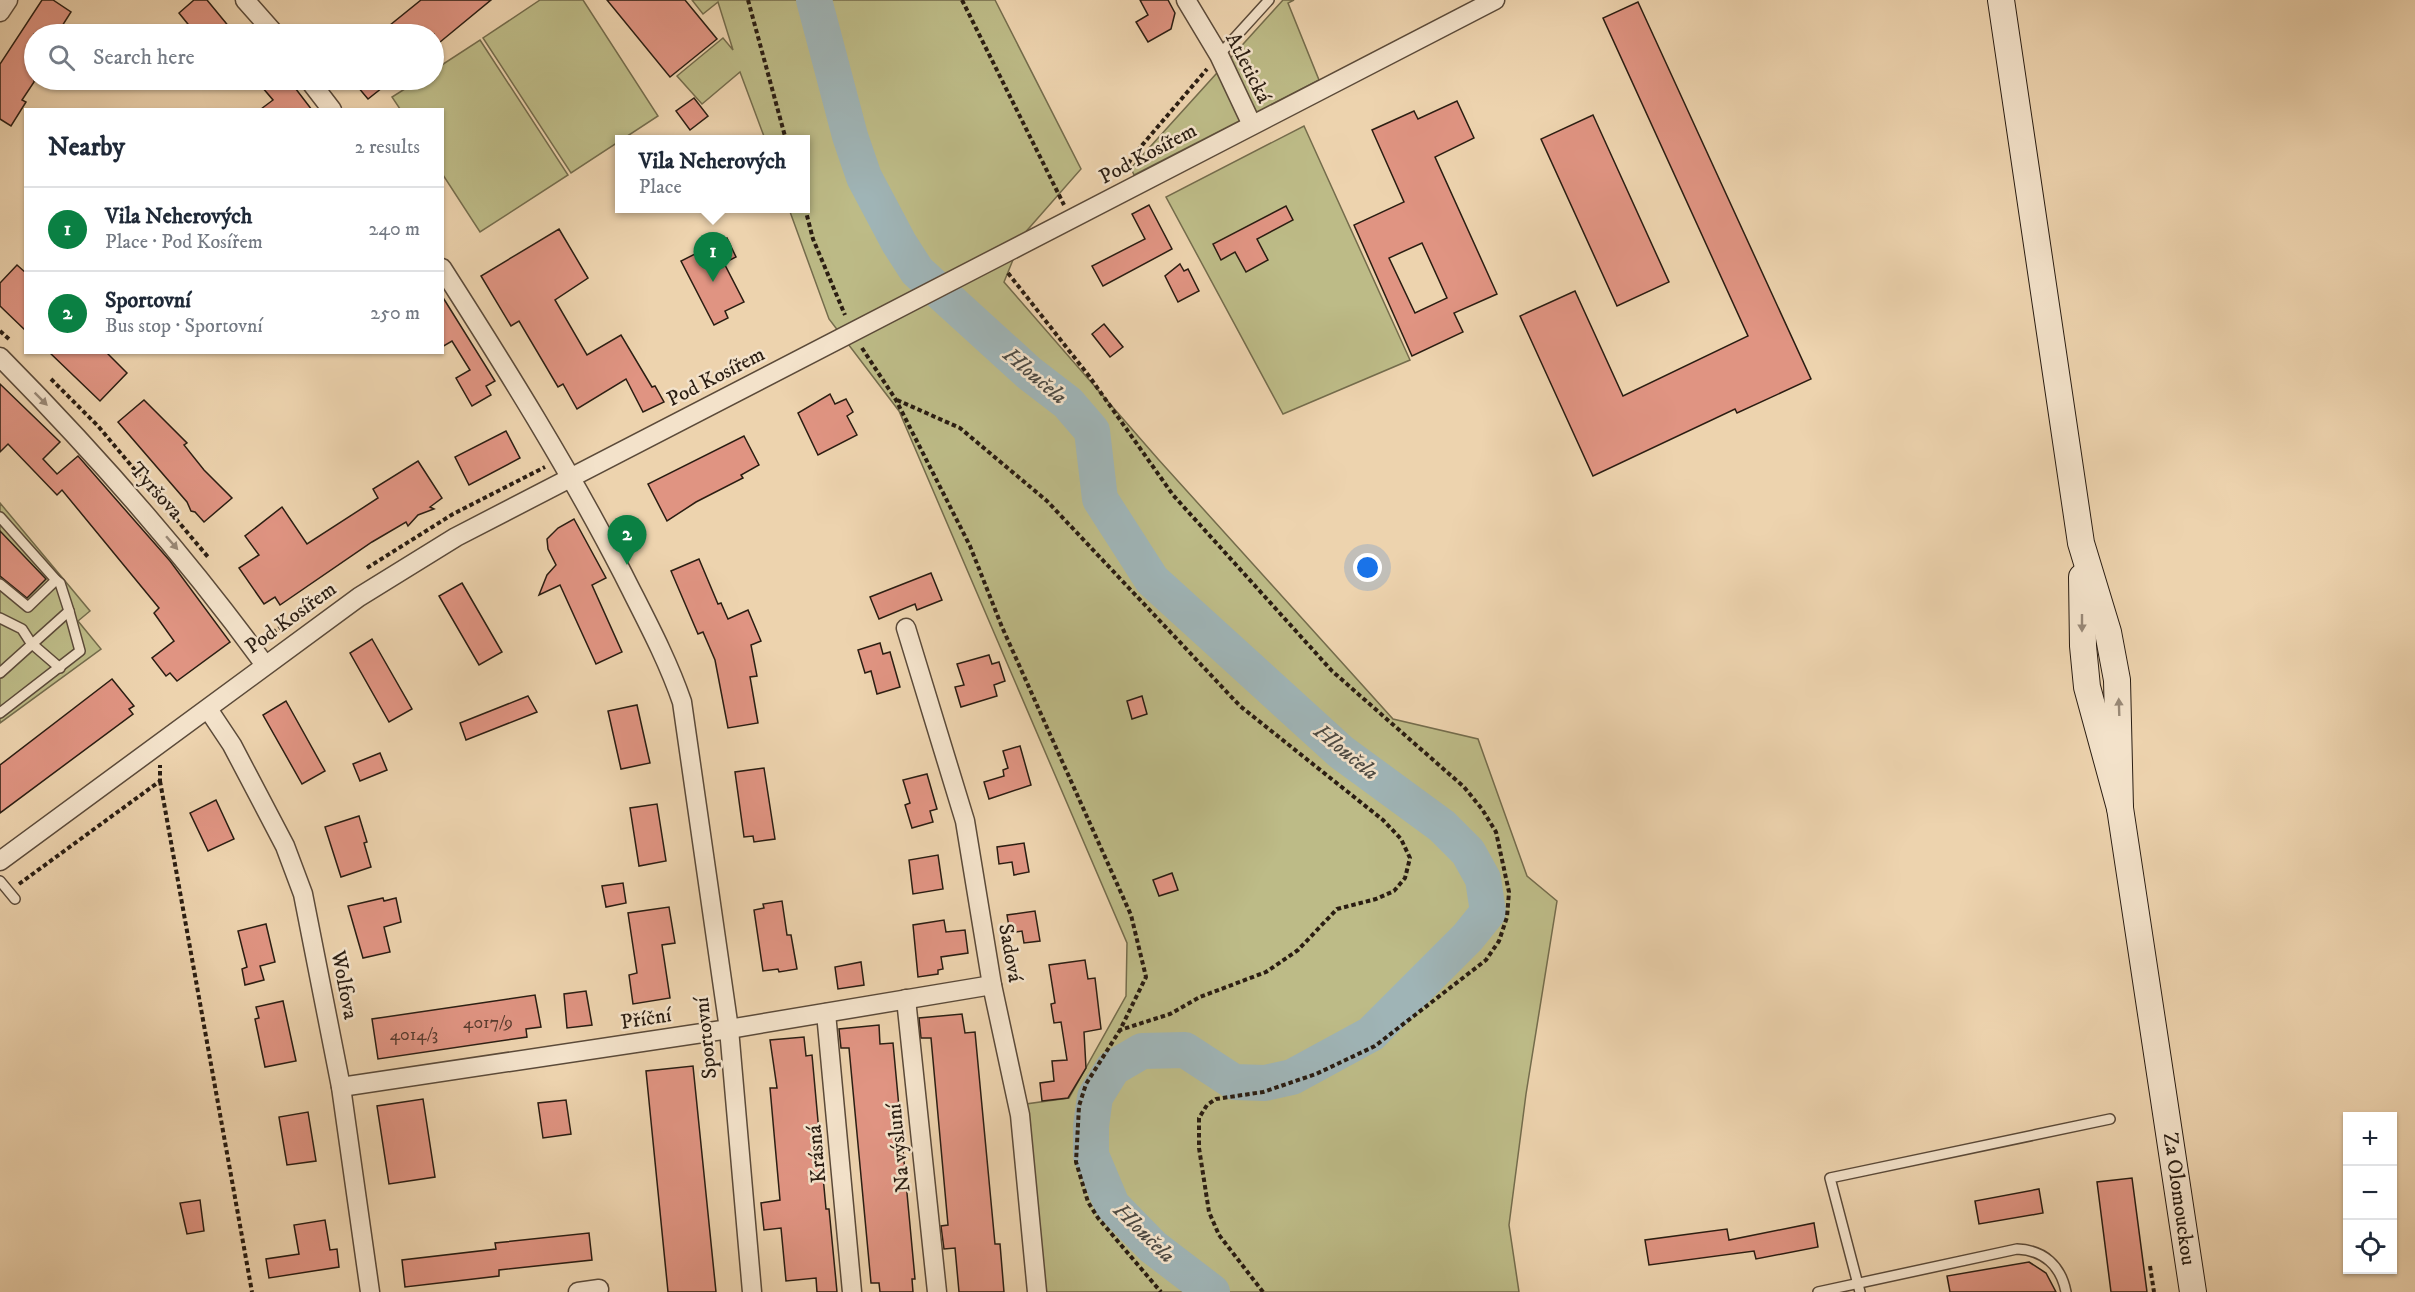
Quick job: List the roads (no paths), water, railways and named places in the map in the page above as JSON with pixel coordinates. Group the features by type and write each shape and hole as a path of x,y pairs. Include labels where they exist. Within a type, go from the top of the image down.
{"main road":[{"name":"Za Olomouckou","path":"2001,0 2081,543 2085,677 2120,808 2193,1292"}],"street":[{"path":"0,12 8,0"},
{"path":"245,0 266,24"},
{"name":"Atletická","path":"1186,0 1219,55 1252,125"},
{"name":"Pod Kosířem","path":"0,861 265,665 414,562 571,476 1495,0"},
{"path":"317,90 330,108"},
{"name":"Sportovní","path":"444,271 571,476 630,587 675,682 682,702 729,1029 752,1292"},
{"name":"Tyršova","path":"0,357 67,424 176,546 265,665"},
{"name":"Sadová","path":"906,628 965,821 992,985 1020,1115 1037,1292"},
{"name":"Wolfova","path":"208,709 243,766 296,871 309,923 341,1087 370,1292"},
{"name":"Příční","path":"341,1087 729,1029 992,985"},
{"name":"Na výsluní","path":"906,999 937,1292"},
{"name":"Krásná","path":"826,1013 852,1292"},
{"path":"578,1292 599,1289"}],"lane":[{"path":"1219,55 1269,0"},
{"path":"0,518 60,583 81,649 60,668 2,708"},
{"path":"0,584 28,607 56,580"},
{"path":"0,673 69,611"},
{"path":"0,618 22,629 31,643 60,668"},
{"path":"0,881 12,895"},
{"path":"1859,1288 1830,1178 2110,1119"},
{"path":"1818,1292 1859,1288 2017,1248 2037,1252 2054,1264 2066,1292"}],"waterway":[{"name":"Hloučela","path":"814,0 850,136 864,177 899,243 917,271 1029,373 1068,403 1092,431 1100,499 1152,580 1341,752 1442,826 1468,852 1483,879 1488,912 1468,937 1371,1034 1292,1077 1265,1083 1234,1082 1185,1050 1142,1051 1113,1068 1095,1097 1091,1126 1091,1155 1112,1205 1153,1247 1212,1292"}],"place":[{"name":"Vila Neherových","path":"713,282"},
{"name":"Sportovní","path":"627,565"}]}
